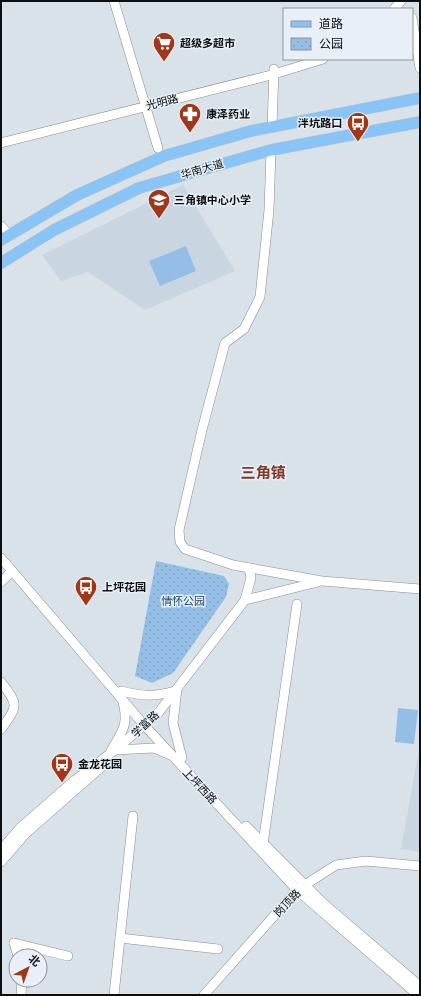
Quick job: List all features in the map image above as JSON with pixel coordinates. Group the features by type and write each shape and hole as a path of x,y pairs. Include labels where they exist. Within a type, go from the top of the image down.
{"main road":[{"name":"华南大道","path":"5,238 77,195 164,156 272,127 420,98"},
{"name":"华南大道","path":"1,263 54,230 139,188 271,150 420,122"}],"street":[{"path":"114,1 158,148"},
{"path":"413,24 420,68"},
{"name":"光明路","path":"1,143 271,75 320,60"},
{"path":"272,127 274,68"},
{"path":"271,150 269,210 260,297 244,329 225,343 202,430 181,523 180,542 185,549 233,565 322,581 420,589"},
{"path":"1,226 5,238"},
{"name":"上坪西路","path":"1,552 121,695"},
{"name":"上坪西路","path":"1,558 177,757 301,888 418,995"},
{"name":"学富路","path":"1,862 25,834 148,725 159,712 245,600 251,578 249,568"},
{"path":"1,582 12,571"},
{"path":"245,600 322,581"},
{"path":"263,844 297,604"},
{"path":"1,682 14,699 14,711 1,729"},
{"path":"176,689 173,723 177,757 154,748 112,752 124,730 126,713 121,695 157,696 176,689"},
{"name":"学富路","path":"1,850 20,828 75,780 148,725"},
{"name":"上坪西路","path":"177,757 263,844 301,888 420,986"},
{"path":"114,995 133,816"},
{"name":"岗顶路","path":"204,995 301,888 336,865 366,861 420,866"},
{"path":"120,938 218,949"},
{"path":"16,948 14,943 35,948"},
{"path":"48,951 68,956"}],"shaded area":[{"name":"三角镇中心小学","path":"183,185 235,271 145,310 88,272 61,281 42,255"},
{"path":"420,743 420,852 401,849"}],"green space":[{"path":"186,246 196,271 160,286 149,261"},
{"name":"情怀公园","path":"156,561 224,576 229,584 226,597 173,673 152,683 135,676"},
{"path":"398,708 418,710 414,744 395,742"}],"place":[{"name":"超级多超市","path":"164,62"},
{"name":"康泽药业","path":"190,134"},
{"name":"泮坑路口","path":"358,142"},
{"name":"三角镇中心小学","path":"159,220"},
{"name":"上坪花园","path":"86,606"},
{"name":"金龙花园","path":"62,784"}],"district":[{"name":"三角镇","path":"263,473"}]}
